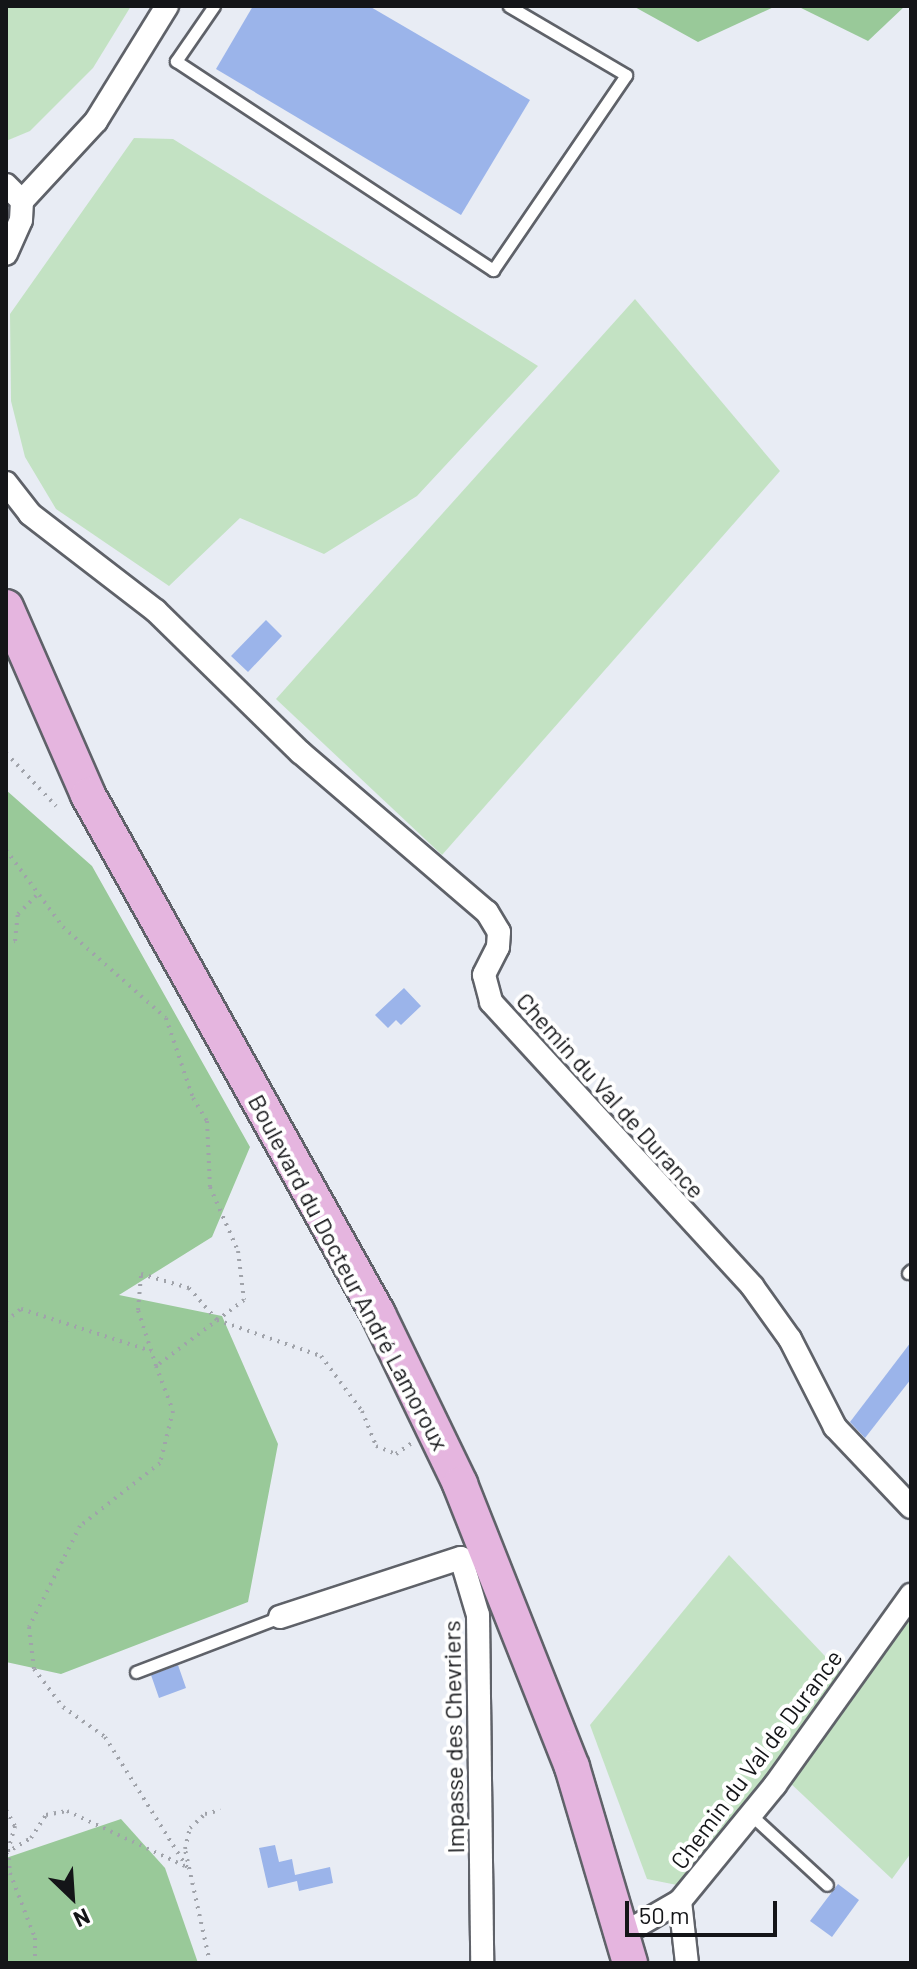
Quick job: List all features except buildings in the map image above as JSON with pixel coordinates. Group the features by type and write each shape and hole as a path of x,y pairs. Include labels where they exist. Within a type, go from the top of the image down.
{"main road":[{"name":"Boulevard du Docteur André Lamoroux","path":"6,607 88,795 378,1314 434,1428 572,1767 627,1948"}],"street":[{"path":"6,254 21,220 22,201 96,121 167,6"},
{"path":"6,185 22,201"},
{"name":"Chemin du Val de Durance","path":"6,483 30,514 156,611 300,752 487,912 499,932 498,947 484,975 491,1002 752,1286 790,1339 835,1427 911,1507"},
{"name":"Impasse des Chevriers","path":"280,1617 461,1558 478,1615 482,1963"},
{"name":"Chemin du Val de Durance","path":"627,1948 680,1901 751,1815 911,1595"},
{"path":"680,1901 687,1963"}],"lane":[{"path":"214,6 176,61 493,270 626,75 509,6"},
{"path":"136,1672 280,1617"},
{"path":"751,1815 827,1885"}],"path":[{"path":"6,753 56,806"},
{"path":"6,850 38,894 91,956 166,1018 193,1098 207,1121 210,1187 238,1251 244,1300 156,1366"},
{"path":"6,943 15,941 18,914 38,894"},
{"path":"187,1867 105,1737 63,1707 34,1669 29,1627 80,1526 160,1463 173,1411 138,1310 141,1274 189,1288 217,1320 321,1356 362,1411 376,1446 396,1454 434,1428"},
{"path":"6,1321 21,1309 151,1351"},
{"path":"6,1810 15,1826 7,1852 10,1873 35,1938 35,1963"},
{"path":"210,1963 187,1867 190,1828 205,1814 221,1810"},
{"path":"7,1852 31,1838 46,1815 67,1811 187,1867"}],"green space":[{"path":"6,6 131,6 93,68 30,131 6,141"},
{"path":"633,6 776,6 698,42"},
{"path":"797,6 905,6 868,41"},
{"path":"134,138 173,139 538,366 417,496 324,554 240,518 169,586 56,509 25,457 11,401 10,314"},
{"path":"635,299 780,471 442,855 276,699"},
{"path":"6,790 92,866 250,1147 212,1237 119,1295 222,1316 278,1444 248,1602 61,1674 6,1662"},
{"path":"729,1555 842,1674 682,1886 647,1879 590,1725"},
{"path":"911,1613 911,1853 892,1879 788,1781"},
{"path":"121,1819 165,1868 198,1963 6,1963 6,1858"}]}
